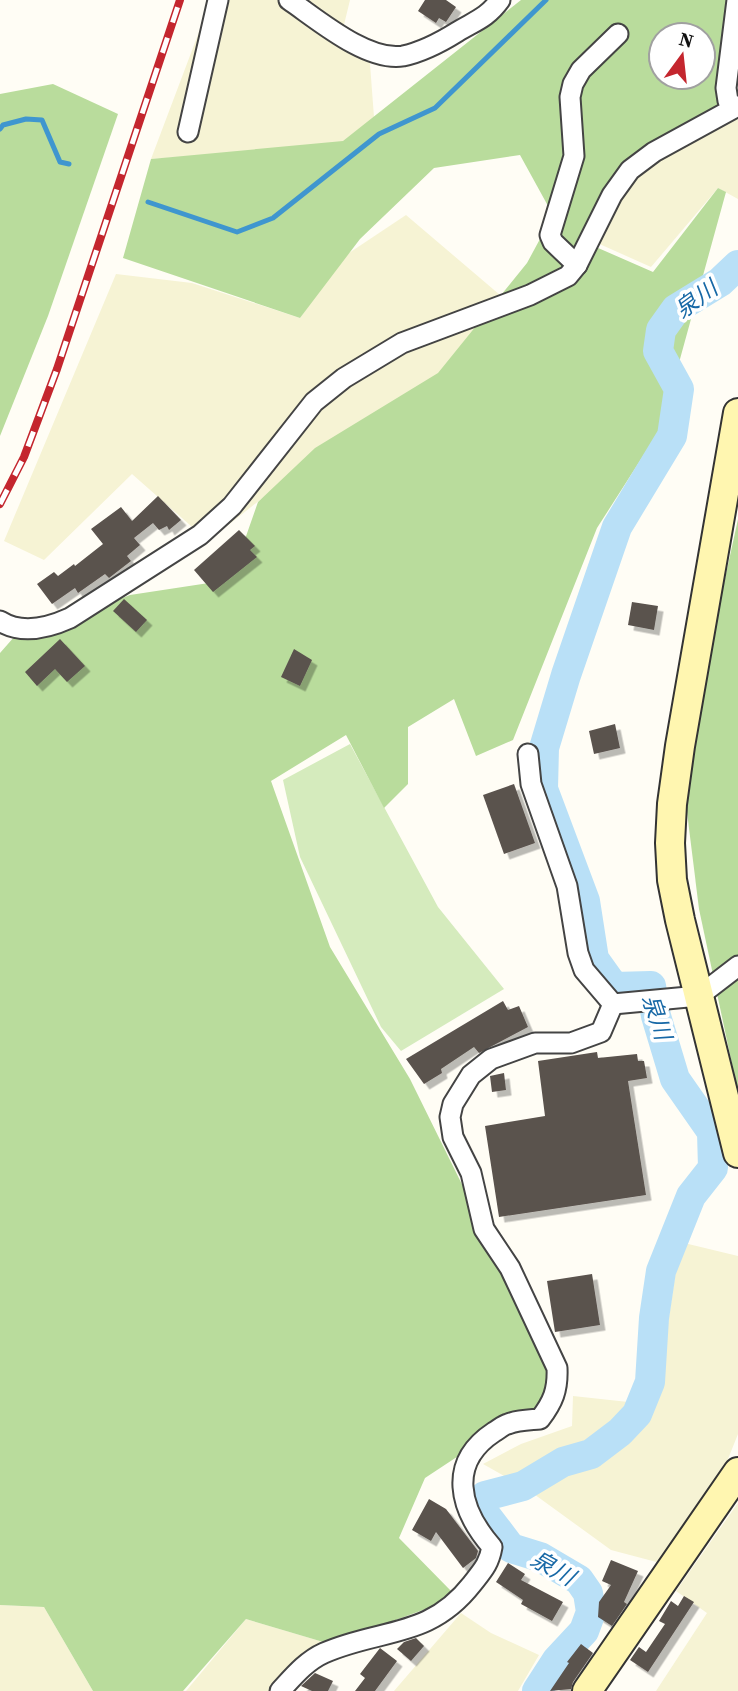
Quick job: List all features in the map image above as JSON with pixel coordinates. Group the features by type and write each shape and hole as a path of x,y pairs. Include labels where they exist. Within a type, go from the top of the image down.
{"street":[{"path":"188,132 218,0"},
{"path":"289,0 369,51 400,56 423,50 450,37 490,13 500,0"},
{"path":"2,626 31,629 52,626 70,618 200,535 247,489 314,402 374,359 402,344 551,286 568,276 578,265 612,195 630,170 654,152 736,107 728,101 726,88 737,0"},
{"path":"578,265 553,242 550,235 574,156 570,97 573,84 582,70 618,34"},
{"path":"738,413 672,804 670,843 686,997 738,1153"},
{"path":"528,754 531,784 567,886 578,953 584,970 613,1004"},
{"path":"613,1004 686,997 738,967"},
{"path":"280,1691 308,1662 324,1653 406,1631 442,1614 460,1600 489,1563 492,1547 467,1509 462,1484 467,1460 478,1443 508,1423 540,1419 553,1401 558,1384 557,1368 510,1268 484,1229 471,1173 453,1137 450,1116 453,1104 471,1075 491,1059 535,1043 571,1042 601,1032 613,1004"},
{"path":"587,1691 738,1472"}],"shaded area":[{"path":"211,0 350,0 342,33 369,51 374,117 353,145 151,159"},
{"path":"738,119 738,199 718,188 651,267 595,242 635,174 728,121"},
{"path":"406,215 500,295 450,374 265,496 208,541 132,474 44,560 4,541 116,274 192,283 300,318 343,257"},
{"path":"680,1242 738,1256 738,1434 724,1469 664,1564 611,1550 527,1489 483,1464 521,1444 572,1426 573,1396 656,1405"},
{"path":"738,1503 738,1691 656,1691 707,1613 676,1591"},
{"path":"0,1605 44,1607 93,1691 0,1691"},
{"path":"461,1613 491,1633 539,1655 518,1691 394,1691"},
{"path":"246,1619 330,1644 278,1691 186,1691"}],"green space":[{"path":"521,0 738,0 728,101 627,174 589,244 653,272 718,188 726,192 661,428 597,528 513,740 476,756 454,699 408,727 408,784 384,808 346,735 271,781 330,947 410,1079 558,1379 540,1419 478,1443 425,1478 399,1538 452,1592 453,1599 330,1644 246,1619 183,1691 93,1691 44,1607 0,1605 0,653 22,628 72,618 130,595 222,581 244,542 258,502 315,448 438,373 527,263 553,215 520,155 434,168 360,239 300,318 123,258 151,159 343,141"},
{"path":"53,84 118,114 48,316 0,436 0,94"},
{"path":"738,519 738,1092 699,909 685,796 707,661"},
{"path":"350,744 438,907 504,989 401,1051 381,1027 300,857 283,780"}],"building":[{"path":"425,0 446,0 456,7 446,22 439,18 436,23 418,11"},
{"path":"158,496 181,520 169,530 167,526 159,530 153,523 134,538 140,545 127,556 131,561 109,578 105,574 78,593 75,588 52,604 37,584 54,572 58,576 74,564 75,566 103,544 91,529 121,507 132,521"},
{"path":"239,530 255,546 250,550 257,557 213,592 194,570"},
{"path":"124,599 147,620 136,632 113,611"},
{"path":"632,602 658,606 654,630 628,625"},
{"path":"60,639 85,666 67,682 55,669 37,686 25,672"},
{"path":"294,649 312,660 300,686 281,677"},
{"path":"615,724 620,748 594,754 589,731"},
{"path":"514,784 535,843 504,854 483,795"},
{"path":"503,1001 508,1010 519,1006 528,1027 479,1053 474,1047 424,1084 406,1059"},
{"path":"597,1052 598,1058 637,1054 638,1061 644,1061 647,1078 628,1081 646,1195 499,1217 485,1126 545,1116 538,1061"},
{"path":"504,1073 506,1090 492,1092 490,1076"},
{"path":"592,1274 600,1325 555,1332 547,1281"},
{"path":"429,1499 446,1509 478,1551 476,1558 463,1568 436,1532 431,1541 412,1530"},
{"path":"611,1560 638,1571 624,1602 627,1604 612,1626 598,1617 599,1602 611,1585 602,1581"},
{"path":"508,1563 525,1574 521,1580 563,1602 552,1621 521,1604 523,1600 496,1582"},
{"path":"684,1596 694,1602 648,1672 630,1660 639,1647 646,1652 665,1624 659,1621 671,1601 678,1606"},
{"path":"416,1638 424,1646 411,1661 397,1649 404,1642"},
{"path":"581,1644 593,1653 571,1689 550,1691 569,1663 567,1662"},
{"path":"380,1648 397,1661 375,1691 355,1691 365,1678 360,1674"},
{"path":"315,1673 333,1681 328,1691 312,1691 301,1686"}],"waterway":[{"path":"148,202 237,232 273,218 379,134 435,108 546,0"},
{"path":"0,129 3,125 26,119 42,120 60,162 69,164"},
{"name":"泉川","path":"537,1691 557,1660 584,1631 591,1612 588,1593 579,1580 540,1557 511,1548 482,1510 485,1496 523,1486 563,1462 591,1454 620,1432 637,1414 650,1382 654,1318 661,1271 691,1196 713,1168 712,1132 675,1079 656,1016 651,986 614,987 594,959 585,901 543,789 544,748 617,527 672,436 679,389 658,351 661,330 676,309 720,282 738,265"}],"railway":[{"path":"0,504 24,457 57,369 180,0"}]}
